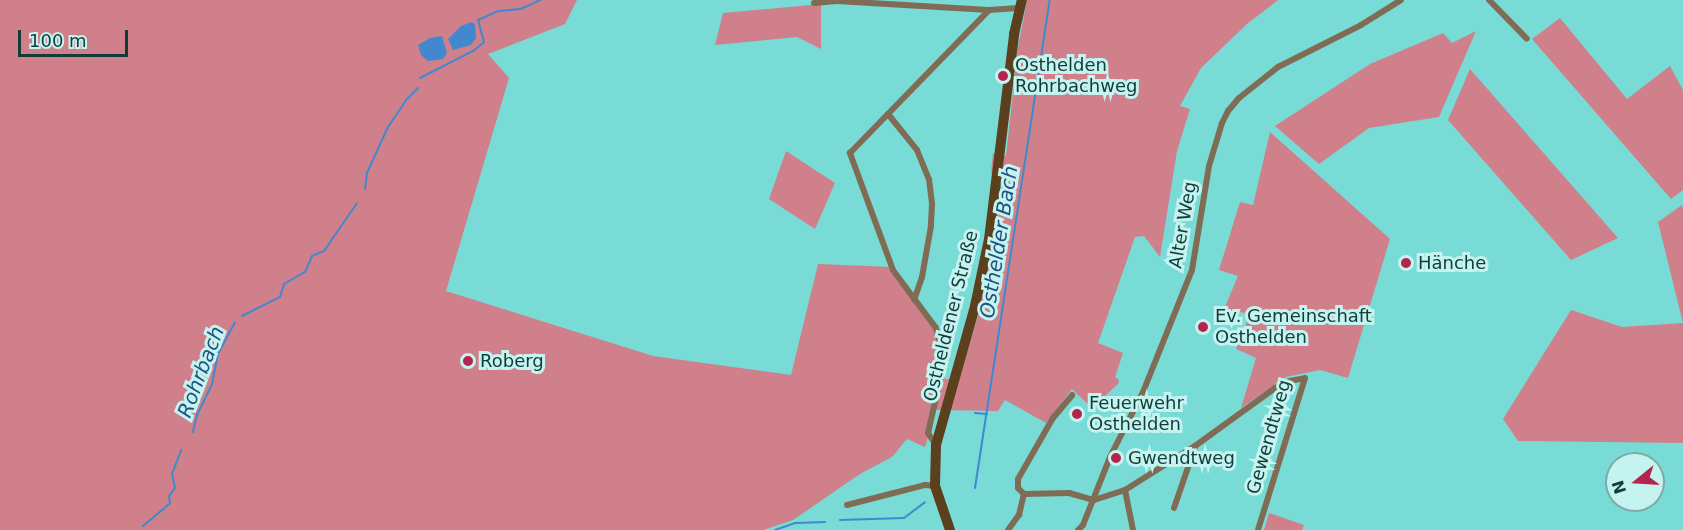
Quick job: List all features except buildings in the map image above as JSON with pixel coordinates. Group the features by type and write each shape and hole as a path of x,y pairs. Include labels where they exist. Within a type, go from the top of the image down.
{"main road":[{"name":"Ostheldener Straße","path":"950,530 935,486 936,445 975,306 989,239 1021,4"}],"street":[{"name":"Alter Weg","path":"1078,530 1083,525 1110,457 1143,392 1192,270 1209,166 1228,111 1239,98 1278,67 1361,25 1401,0"},
{"path":"1489,0 1527,39"},
{"path":"814,3 837,1 989,10 1021,4"},
{"path":"936,445 928,433 941,376 940,343 936,328 893,270 850,153 989,10"},
{"path":"888,114 917,150 929,179 932,204 931,226 922,277 914,300"},
{"name":"Gewendtweg","path":"1094,500 1125,490 1195,446 1275,388 1290,381 1305,378 1258,530"},
{"path":"1072,395 1053,418 1018,479 1018,488 1024,494 1069,493 1094,500"},
{"path":"1174,508 1195,446"},
{"path":"847,505 925,485 935,486"},
{"path":"1125,490 1133,530"},
{"path":"1008,530 1019,515 1024,494"}],"shaded area":[{"path":"0,0 577,0 565,24 488,54 509,78 446,291 653,356 791,375 818,264 892,267 938,329 945,379 959,379 979,312 1004,176 991,173 993,153 1006,156 1018,47 1027,0 1278,0 1247,24 1201,68 1180,106 1190,109 1177,151 1160,257 1144,236 1135,237 1098,343 1123,353 1115,377 1119,380 1118,384 1092,408 1072,389 1046,423 1005,400 998,411 936,410 925,447 907,439 892,457 860,474 793,520 763,530 0,530"},
{"path":"821,4 821,49 797,37 715,45 723,13"},
{"path":"1560,18 1627,99 1670,66 1683,90 1683,190 1671,199 1532,39"},
{"path":"1476,31 1439,117 1369,128 1319,164 1275,126 1370,64 1443,33 1452,43"},
{"path":"1470,69 1618,238 1571,260 1448,120"},
{"path":"1270,132 1390,239 1348,378 1320,370 1286,377 1241,408 1256,358 1236,349 1250,314 1224,309 1238,276 1219,270 1240,202 1253,205"},
{"path":"786,151 835,183 815,229 769,199"},
{"path":"1682,205 1683,209 1683,323 1658,222"},
{"path":"1571,310 1622,327 1683,323 1683,443 1518,441 1503,419"},
{"path":"1269,513 1304,525 1302,530 1264,530"}],"water":[{"path":"472,22 475,25 476,38 471,45 453,50 448,39 461,26"},
{"path":"442,36 447,53 443,59 428,61 421,55 418,45 430,38"}],"waterway":[{"name":"Rohrbach","path":"420,78 473,51 484,42 478,20 498,11 521,9 540,0"},
{"name":"Osthelder Bach","path":"975,488 1050,0"},
{"name":"Rohrbach","path":"365,189 367,173 388,127 406,100 418,88"},
{"name":"Rohrbach","path":"242,316 280,297 284,284 305,272 312,256 324,251 357,203"},
{"name":"Rohrbach","path":"193,432 197,415 212,384 218,354 235,322"},
{"path":"975,413 987,414"},
{"name":"Rohrbach","path":"143,526 170,503 169,496 175,488 172,474 181,450"},
{"path":"840,520 904,518 925,502"},
{"path":"775,530 795,523 825,522"}],"place":[{"name":"Osthelden Rohrbachweg","path":"1003,76"},
{"name":"Hänche","path":"1406,263"},
{"name":"Ev. Gemeinschaft Osthelden","path":"1203,327"},
{"name":"Roberg","path":"468,361"},
{"name":"Feuerwehr Osthelden","path":"1077,414"},
{"name":"Gwendtweg","path":"1116,458"}]}
